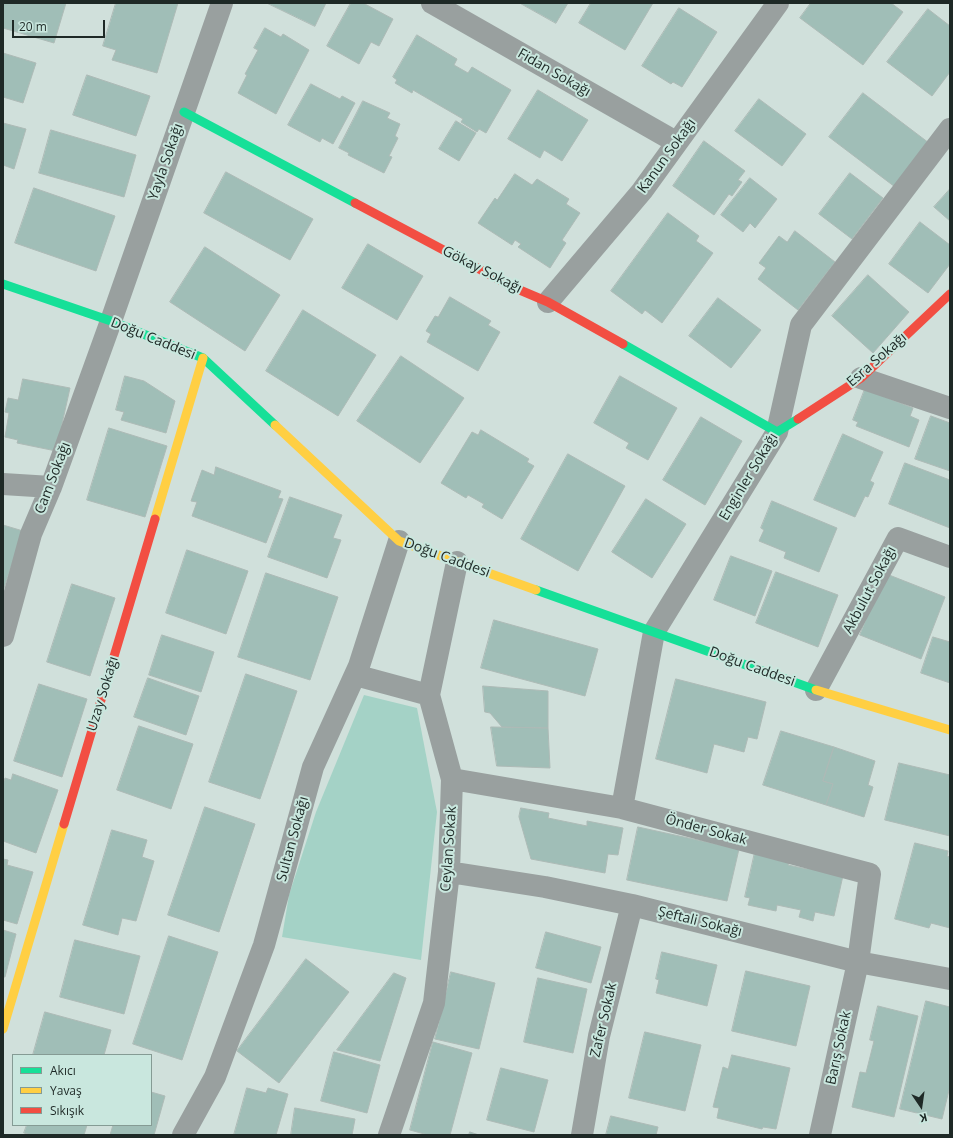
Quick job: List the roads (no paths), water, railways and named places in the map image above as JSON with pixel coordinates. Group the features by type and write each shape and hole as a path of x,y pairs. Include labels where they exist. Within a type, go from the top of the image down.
{"street":[{"name":"Yayla Sokağı","path":"111,321 222,3"},
{"name":"Fidan Sokağı","path":"432,3 676,142"},
{"name":"Kanun Sokağı","path":"548,302 642,191 778,3"},
{"name":"Gökay Sokağı","path":"184,112 508,285 548,302 777,432"},
{"name":"Enginler Sokağı","path":"622,808 654,632 777,432 801,325 950,129"},
{"name":"Doğu Caddesi","path":"3,284 111,321 202,358 399,541 816,690 950,730"},
{"name":"Esra Sokağı","path":"777,432 861,378 950,294"},
{"name":"Cam Sokağı","path":"3,636 31,534 51,487 111,321"},
{"name":"Uzay Sokağı","path":"3,1029 202,358"},
{"path":"861,378 950,408"},
{"path":"3,484 51,487"},
{"name":"Akbulut Sokağı","path":"816,690 898,538 950,557"},
{"name":"Sultan Sokağı","path":"183,1135 215,1077 264,945 313,767 355,675 399,541"},
{"name":"Ceylan Sokak","path":"389,1135 434,1003 449,872 452,779 429,695 457,562"},
{"path":"355,675 429,695"},
{"name":"Önder Sokak","path":"452,779 622,808 870,874 858,962"},
{"name":"Şeftali Sokağı","path":"449,872 545,887 632,905 858,962 950,979"},
{"name":"Zafer Sokak","path":"582,1135 599,1036 632,905"},
{"name":"Barış Sokak","path":"820,1135 858,962"}]}
